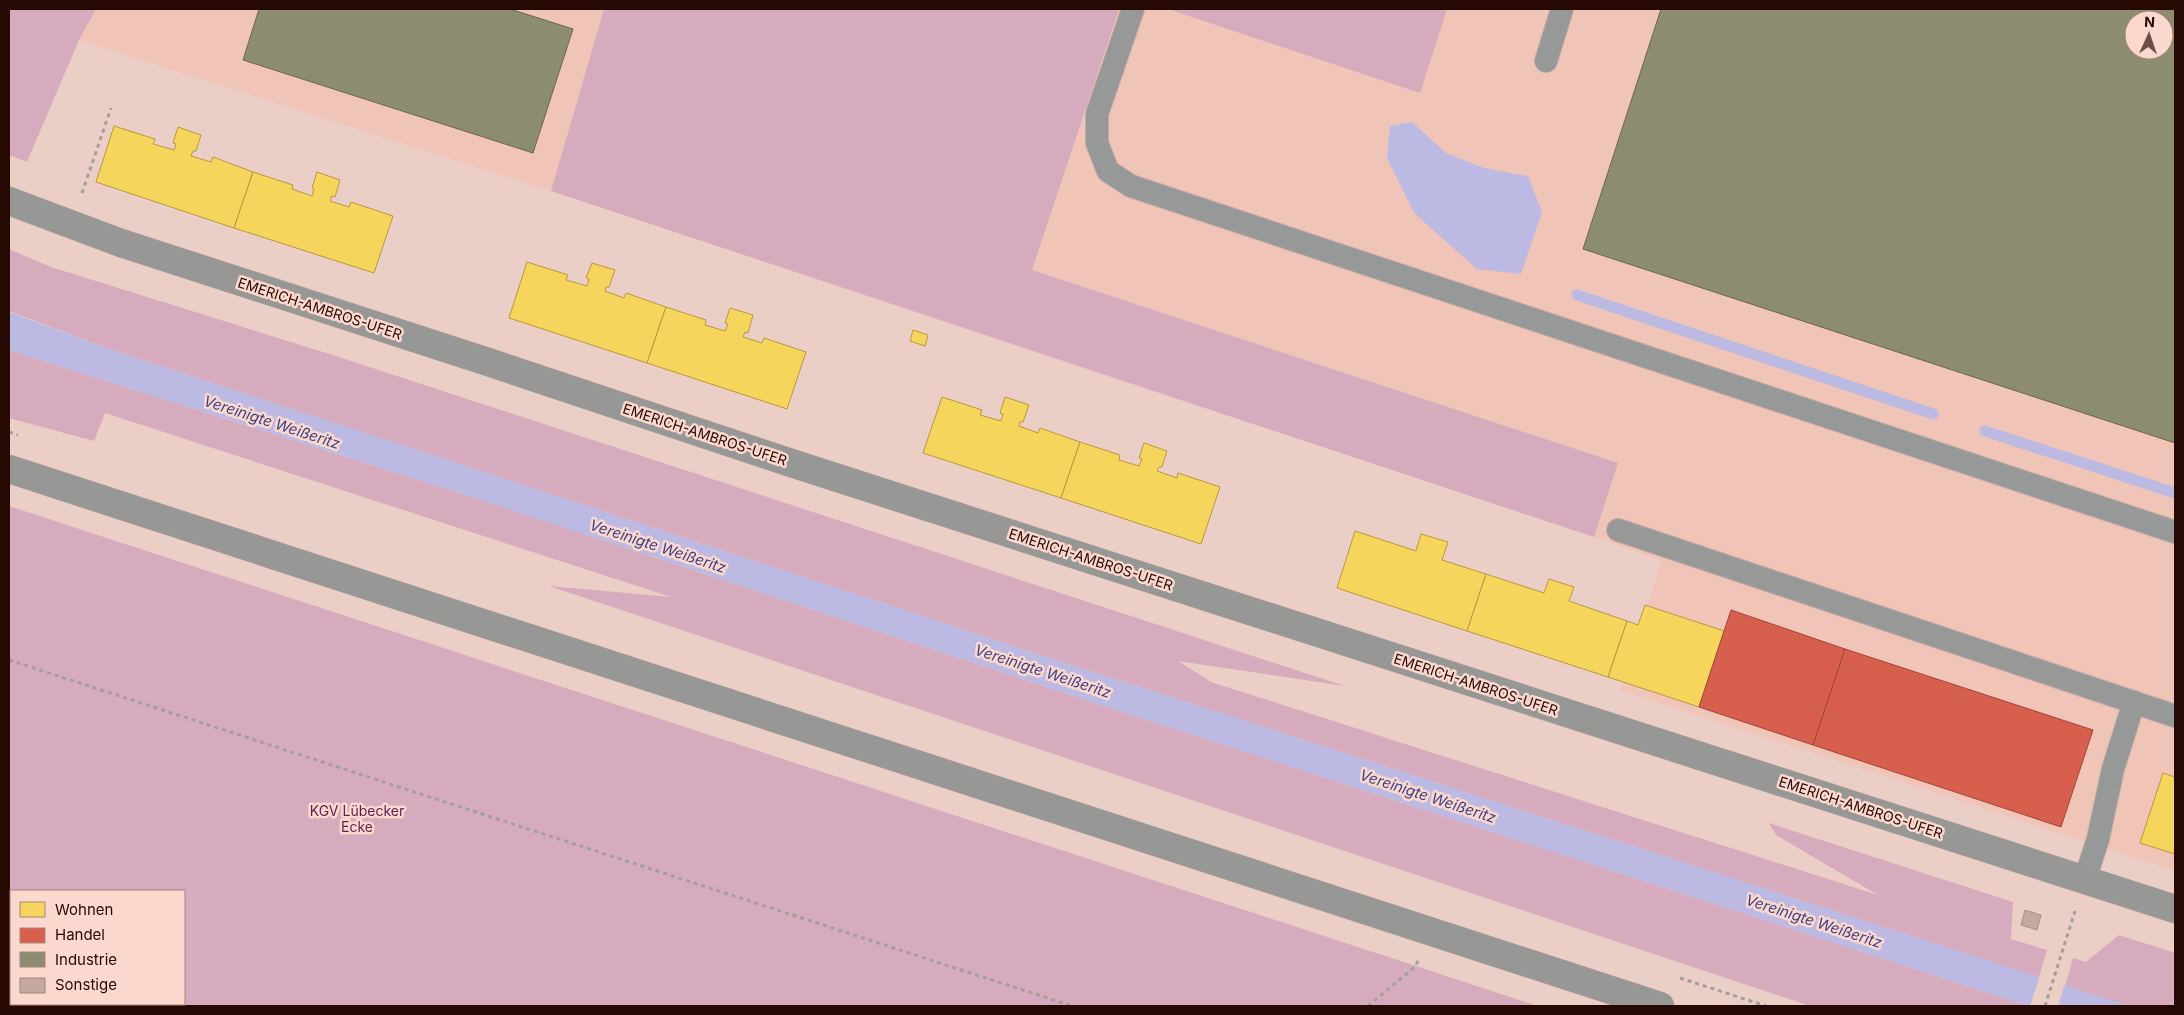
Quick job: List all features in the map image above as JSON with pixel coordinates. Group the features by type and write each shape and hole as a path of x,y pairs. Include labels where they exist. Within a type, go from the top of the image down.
{"main road":[{"name":"EMERICH-AMBROS-UFER","path":"9,201 120,244 482,360 782,460 2175,908"},
{"path":"9,468 1660,1006"}],"lane":[{"path":"1133,9 1097,114 1097,143 1108,170 1131,186 2175,532"},
{"path":"1546,61 1562,9"},
{"path":"1618,530 2175,716"},
{"path":"2085,879 2098,839 2113,769 2134,702"}],"path":[{"path":"71,224 112,108"},
{"path":"9,660 1072,1006"},
{"path":"2045,1006 2072,919"},
{"path":"1368,1006 1416,966 1418,960"}],"shaded area":[{"path":"96,9 604,9 551,191 79,40"},
{"path":"1119,9 2175,9 2175,871 1620,690 1662,561 1594,537 1618,463 1032,270"}],"green space":[{"path":"9,9 96,9 79,40 27,162 9,155"},
{"path":"604,9 1119,9 1032,270 1618,463 1594,537 551,191"},
{"path":"1168,9 1447,9 1420,93"},
{"path":"9,249 51,267 342,358 1345,686 1178,661 1211,682 1878,895 1776,835 1769,823 2013,902 2011,939 2047,950 2039,977 1075,666 115,351 9,311"},
{"path":"9,350 472,497 1119,711 2029,1006 1810,1006 549,586 671,597 105,413 94,441 9,418"},
{"name":"KGV Lübecker Ecke","path":"9,506 1416,966 1537,1006 9,1006"},
{"path":"2119,935 2175,953 2175,1006 2129,1006 2065,986 2073,958 2086,962"}],"water":[{"path":"1412,122 1446,153 1484,168 1528,176 1542,212 1521,274 1477,269 1414,213 1387,158 1390,126"},
{"name":"Vereinigte Weißeritz","path":"9,312 115,351 1075,666 2129,1006 2029,1006 1119,711 472,497 9,350"}],"pier":[{"path":"2040,975 2065,983 2058,1006 2030,1006"}],"building: Wohnen":[{"path":"114,126 155,139 153,144 174,150 176,144 173,143 178,127 201,135 196,151 193,151 191,156 211,162 213,157 253,172 234,228 96,182"},
{"path":"253,172 293,185 292,189 312,196 314,189 312,188 317,172 340,180 335,197 332,196 330,201 349,207 351,202 393,216 374,273 234,228"},
{"path":"527,262 568,275 566,280 587,286 589,279 586,278 592,263 615,270 609,287 606,287 605,291 624,298 626,293 666,307 647,363 509,318"},
{"path":"666,307 706,320 705,325 725,331 728,324 725,323 730,308 753,315 748,333 745,332 743,337 762,343 764,338 806,352 787,409 647,363"},
{"path":"913,330 928,335 925,346 910,341"},
{"path":"942,397 982,410 980,415 1001,421 1003,414 1000,413 1005,397 1029,405 1023,422 1020,422 1019,426 1038,433 1040,428 1080,442 1061,498 923,453"},
{"path":"1080,442 1120,455 1119,460 1139,466 1142,459 1139,458 1144,443 1167,451 1162,467 1159,467 1157,471 1177,478 1178,473 1220,487 1201,544 1061,498"},
{"path":"1355,531 1416,551 1421,534 1448,542 1442,560 1486,574 1467,631 1337,588"},
{"path":"1486,574 1544,593 1549,579 1574,587 1569,601 1627,621 1608,677 1467,631"},
{"path":"1645,605 1724,631 1699,707 1608,677 1627,621 1638,625"},
{"path":"2163,773 2175,777 2175,854 2140,843"}],"building: Handel":[{"path":"1731,610 1845,649 1813,745 1699,707"},
{"path":"1845,649 2093,730 2061,827 1813,745"}],"building: Industrie":[{"path":"259,9 510,9 573,29 533,153 243,60"},
{"path":"1661,9 2175,9 2175,443 1583,249"}],"building: Sonstige":[{"path":"2025,910 2041,915 2037,930 2021,925"}],"waterway":[{"path":"1577,295 1933,414"},
{"path":"1985,431 2175,493"}]}
